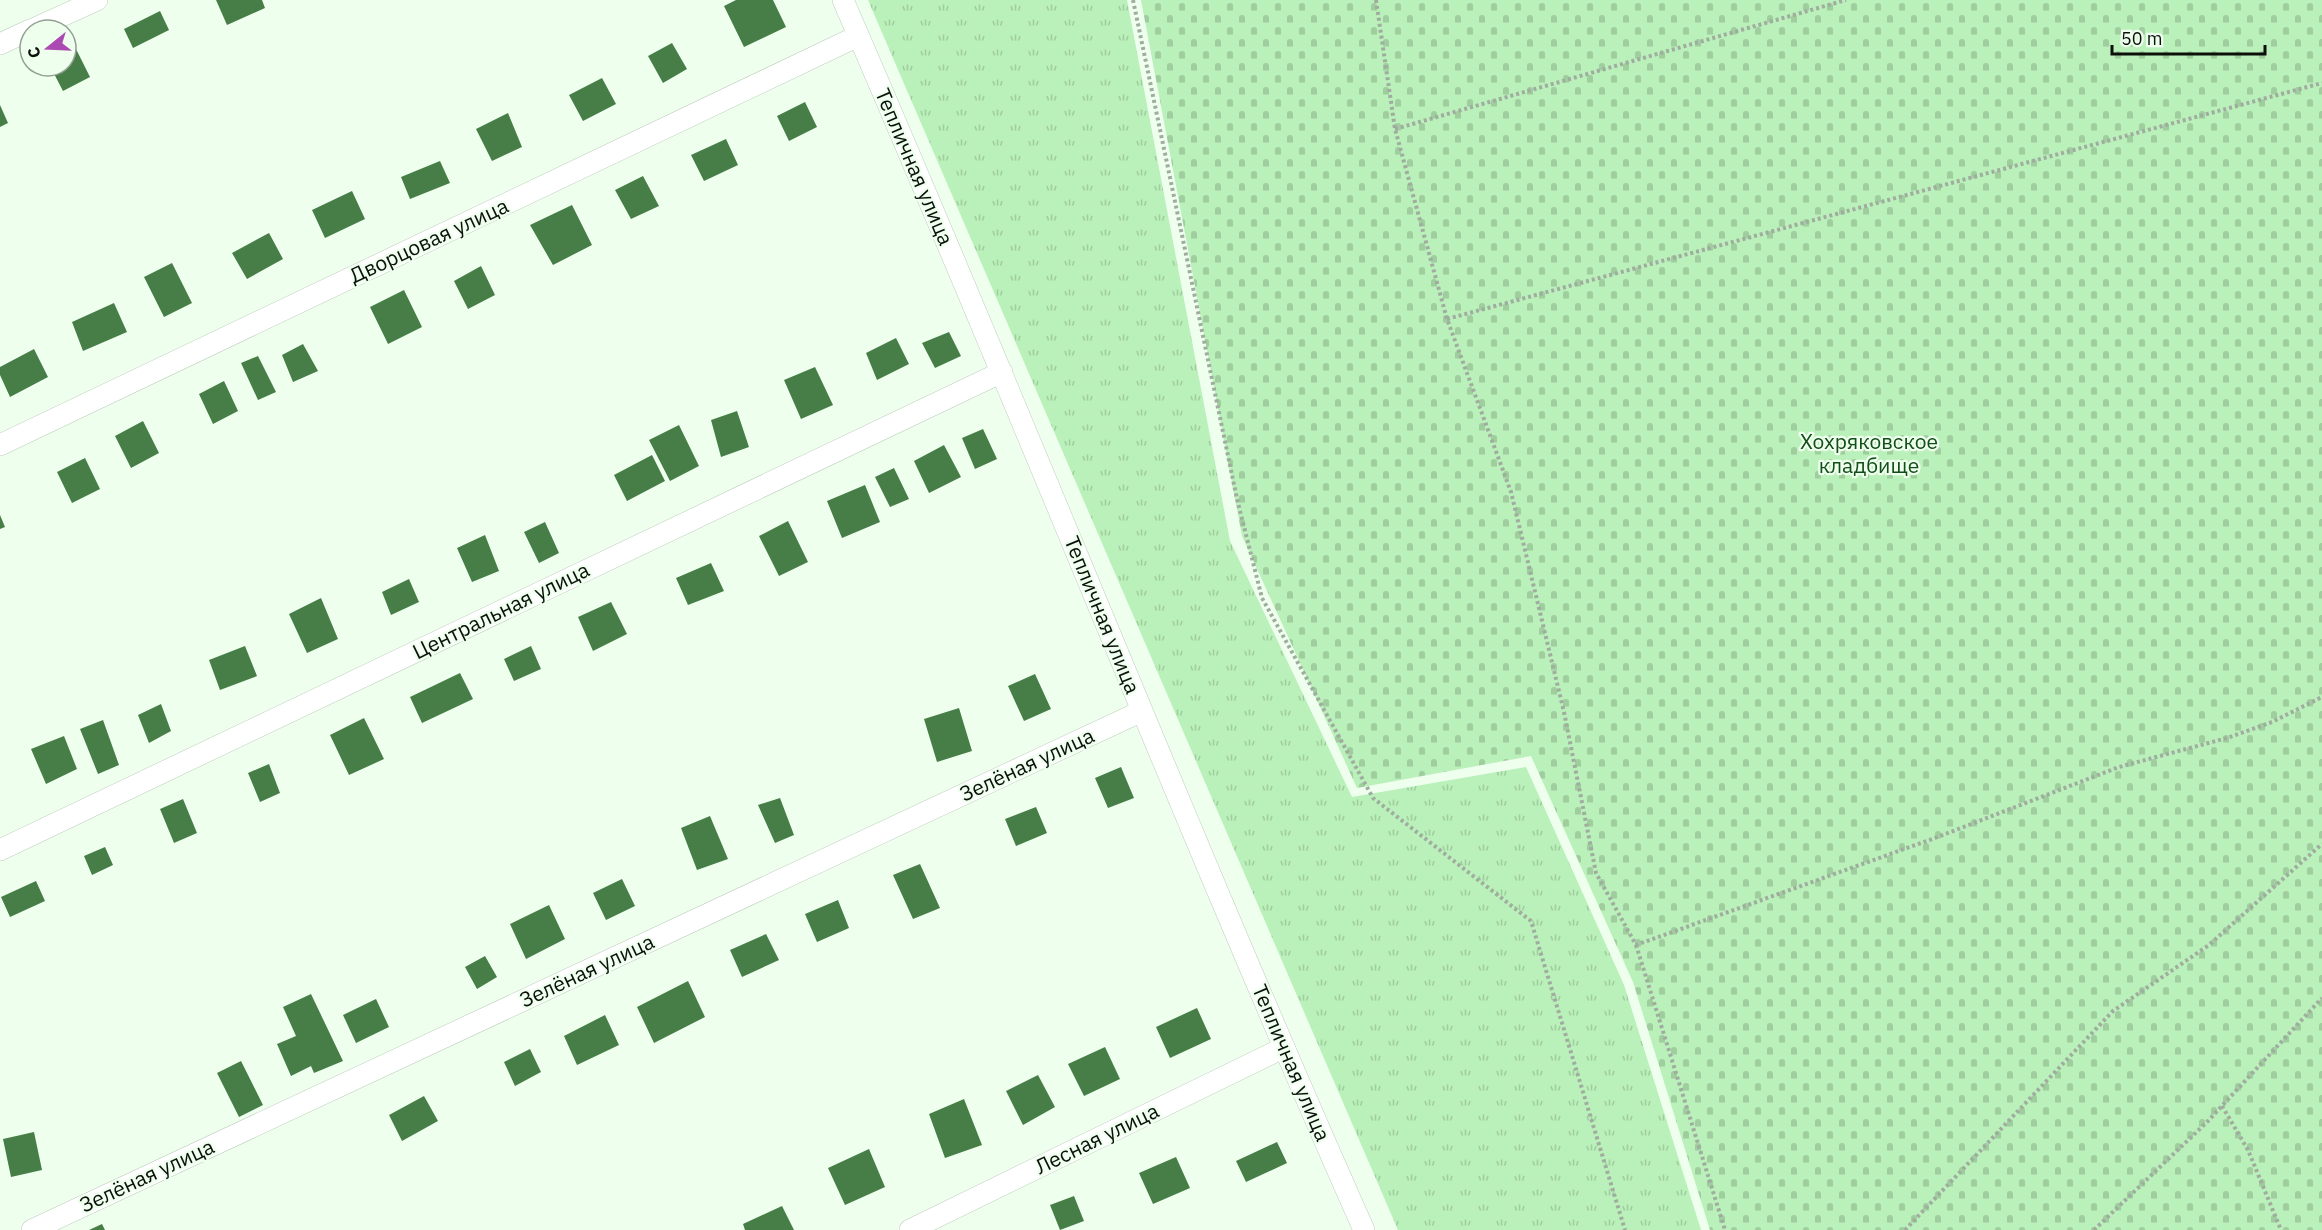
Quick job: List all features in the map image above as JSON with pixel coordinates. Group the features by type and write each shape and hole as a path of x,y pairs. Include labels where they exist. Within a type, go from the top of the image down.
{"street":[{"path":"56,18 96,0"},
{"name":"Тепличная улица","path":"843,0 1002,372 1283,1048 1364,1230"},
{"path":"0,44 18,36"},
{"name":"Дворцовая улица","path":"0,445 858,36"},
{"name":"Центральная улица","path":"0,850 1002,372"},
{"name":"Зелёная улица","path":"32,1230 1142,711"},
{"name":"Лесная улица","path":"910,1230 1283,1048"}],"path":[{"path":"1133,0 1237,499 1262,598 1373,798 1531,921 1625,1230"},
{"path":"1376,0 1395,129 1447,319 1511,492 1564,712 1596,873 1636,945 1725,1230"},
{"path":"1395,129 1846,0"},
{"path":"1447,319 2322,83"},
{"path":"1636,945 1935,838 2119,767 2227,738 2272,722 2322,697"},
{"path":"1905,1230 2113,1011 2209,945 2322,844"},
{"path":"2094,1230 2222,1106 2322,998"},
{"path":"2222,1106 2248,1150 2281,1230"}],"green space":[{"path":"868,0 1127,0 1230,541 1352,797 1526,767 1624,985 1701,1230 1398,1230"},
{"name":"Хохряковское кладбище","path":"1141,0 2322,0 2322,1230 1710,1230 1633,982 1531,756 1357,788 1242,536"}],"building":[{"path":"216,0 262,0 265,8 227,25"},
{"path":"736,0 773,0 786,27 744,47 724,6"},
{"path":"160,11 169,30 133,48 124,29"},
{"path":"672,43 687,69 663,83 648,56"},
{"path":"78,53 90,77 63,91 56,78 78,78"},
{"path":"602,78 616,104 583,121 569,95"},
{"path":"805,102 817,127 789,141 777,116"},
{"path":"0,105 8,123 0,127"},
{"path":"508,113 522,147 492,161 476,129"},
{"path":"726,139 738,165 704,181 691,155"},
{"path":"440,161 450,183 410,199 401,177"},
{"path":"643,176 659,206 631,219 615,190"},
{"path":"352,191 365,219 325,238 312,210"},
{"path":"572,205 592,245 553,265 530,225"},
{"path":"269,233 283,259 247,279 232,253"},
{"path":"172,263 192,303 164,317 144,277"},
{"path":"481,266 495,295 468,309 454,281"},
{"path":"404,290 422,327 388,344 370,307"},
{"path":"114,303 127,332 83,351 72,322"},
{"path":"949,332 961,356 935,368 922,343"},
{"path":"896,338 909,364 877,380 866,353"},
{"path":"303,344 318,371 293,382 282,355"},
{"path":"34,349 48,377 10,397 0,375 0,367"},
{"path":"258,356 276,392 258,400 241,363"},
{"path":"815,367 833,405 801,419 784,380"},
{"path":"224,381 238,411 213,424 199,394"},
{"path":"737,411 749,447 721,457 711,420"},
{"path":"143,421 159,453 131,468 115,436"},
{"path":"679,425 699,466 670,481 649,440"},
{"path":"983,429 997,459 975,469 962,438"},
{"path":"944,445 961,477 929,493 914,461"},
{"path":"652,455 665,481 627,501 614,475"},
{"path":"85,458 100,489 72,503 57,472"},
{"path":"894,468 909,499 890,507 875,477"},
{"path":"865,485 880,522 842,538 827,501"},
{"path":"0,515 5,527 0,529"},
{"path":"788,521 808,562 779,576 759,536"},
{"path":"545,522 559,553 539,563 524,532"},
{"path":"485,535 499,571 472,582 457,548"},
{"path":"711,563 724,591 688,605 676,578"},
{"path":"409,579 419,602 391,615 382,592"},
{"path":"321,598 338,639 307,653 289,614"},
{"path":"611,602 627,634 593,651 578,617"},
{"path":"245,646 257,676 220,690 209,660"},
{"path":"531,646 541,669 514,681 504,659"},
{"path":"460,673 473,699 422,723 410,697"},
{"path":"1035,674 1051,709 1024,721 1008,686"},
{"path":"161,704 171,731 149,743 138,715"},
{"path":"959,708 972,751 937,762 924,719"},
{"path":"364,718 384,759 349,775 330,735"},
{"path":"103,720 119,765 98,774 80,729"},
{"path":"64,736 77,769 46,784 31,749"},
{"path":"269,764 280,793 260,802 248,773"},
{"path":"1121,767 1134,798 1108,808 1095,778"},
{"path":"780,798 794,835 775,843 758,805"},
{"path":"183,799 197,833 174,843 160,809"},
{"path":"1036,807 1047,833 1016,846 1005,819"},
{"path":"710,816 728,859 697,870 681,828"},
{"path":"105,847 113,865 92,875 84,856"},
{"path":"920,864 940,908 913,919 893,875"},
{"path":"622,879 635,906 606,920 593,893"},
{"path":"36,881 45,901 10,917 1,897"},
{"path":"838,900 849,928 817,942 805,914"},
{"path":"549,905 565,939 526,959 510,924"},
{"path":"766,934 779,960 742,977 730,950"},
{"path":"485,956 497,977 477,989 465,967"},
{"path":"688,981 705,1017 654,1043 637,1007"},
{"path":"311,994 343,1061 314,1073 311,1066 291,1076 277,1044 296,1036 283,1007"},
{"path":"376,999 389,1027 356,1043 343,1015"},
{"path":"1197,1008 1211,1039 1170,1058 1156,1027"},
{"path":"605,1015 619,1045 577,1065 564,1036"},
{"path":"1105,1047 1120,1079 1084,1096 1068,1064"},
{"path":"530,1049 541,1072 515,1086 504,1062"},
{"path":"241,1061 263,1105 239,1117 217,1073"},
{"path":"1038,1075 1055,1107 1023,1125 1006,1091"},
{"path":"424,1096 438,1121 402,1141 389,1115"},
{"path":"964,1099 982,1145 945,1158 929,1114"},
{"path":"34,1132 42,1170 11,1177 3,1139"},
{"path":"1277,1142 1287,1163 1246,1182 1236,1161"},
{"path":"869,1149 885,1187 845,1205 828,1168"},
{"path":"1176,1157 1190,1188 1153,1204 1139,1173"},
{"path":"1074,1196 1084,1221 1060,1230 1050,1205"},
{"path":"782,1206 794,1230 745,1230 743,1224"},
{"path":"102,1224 105,1230 89,1230"}]}
